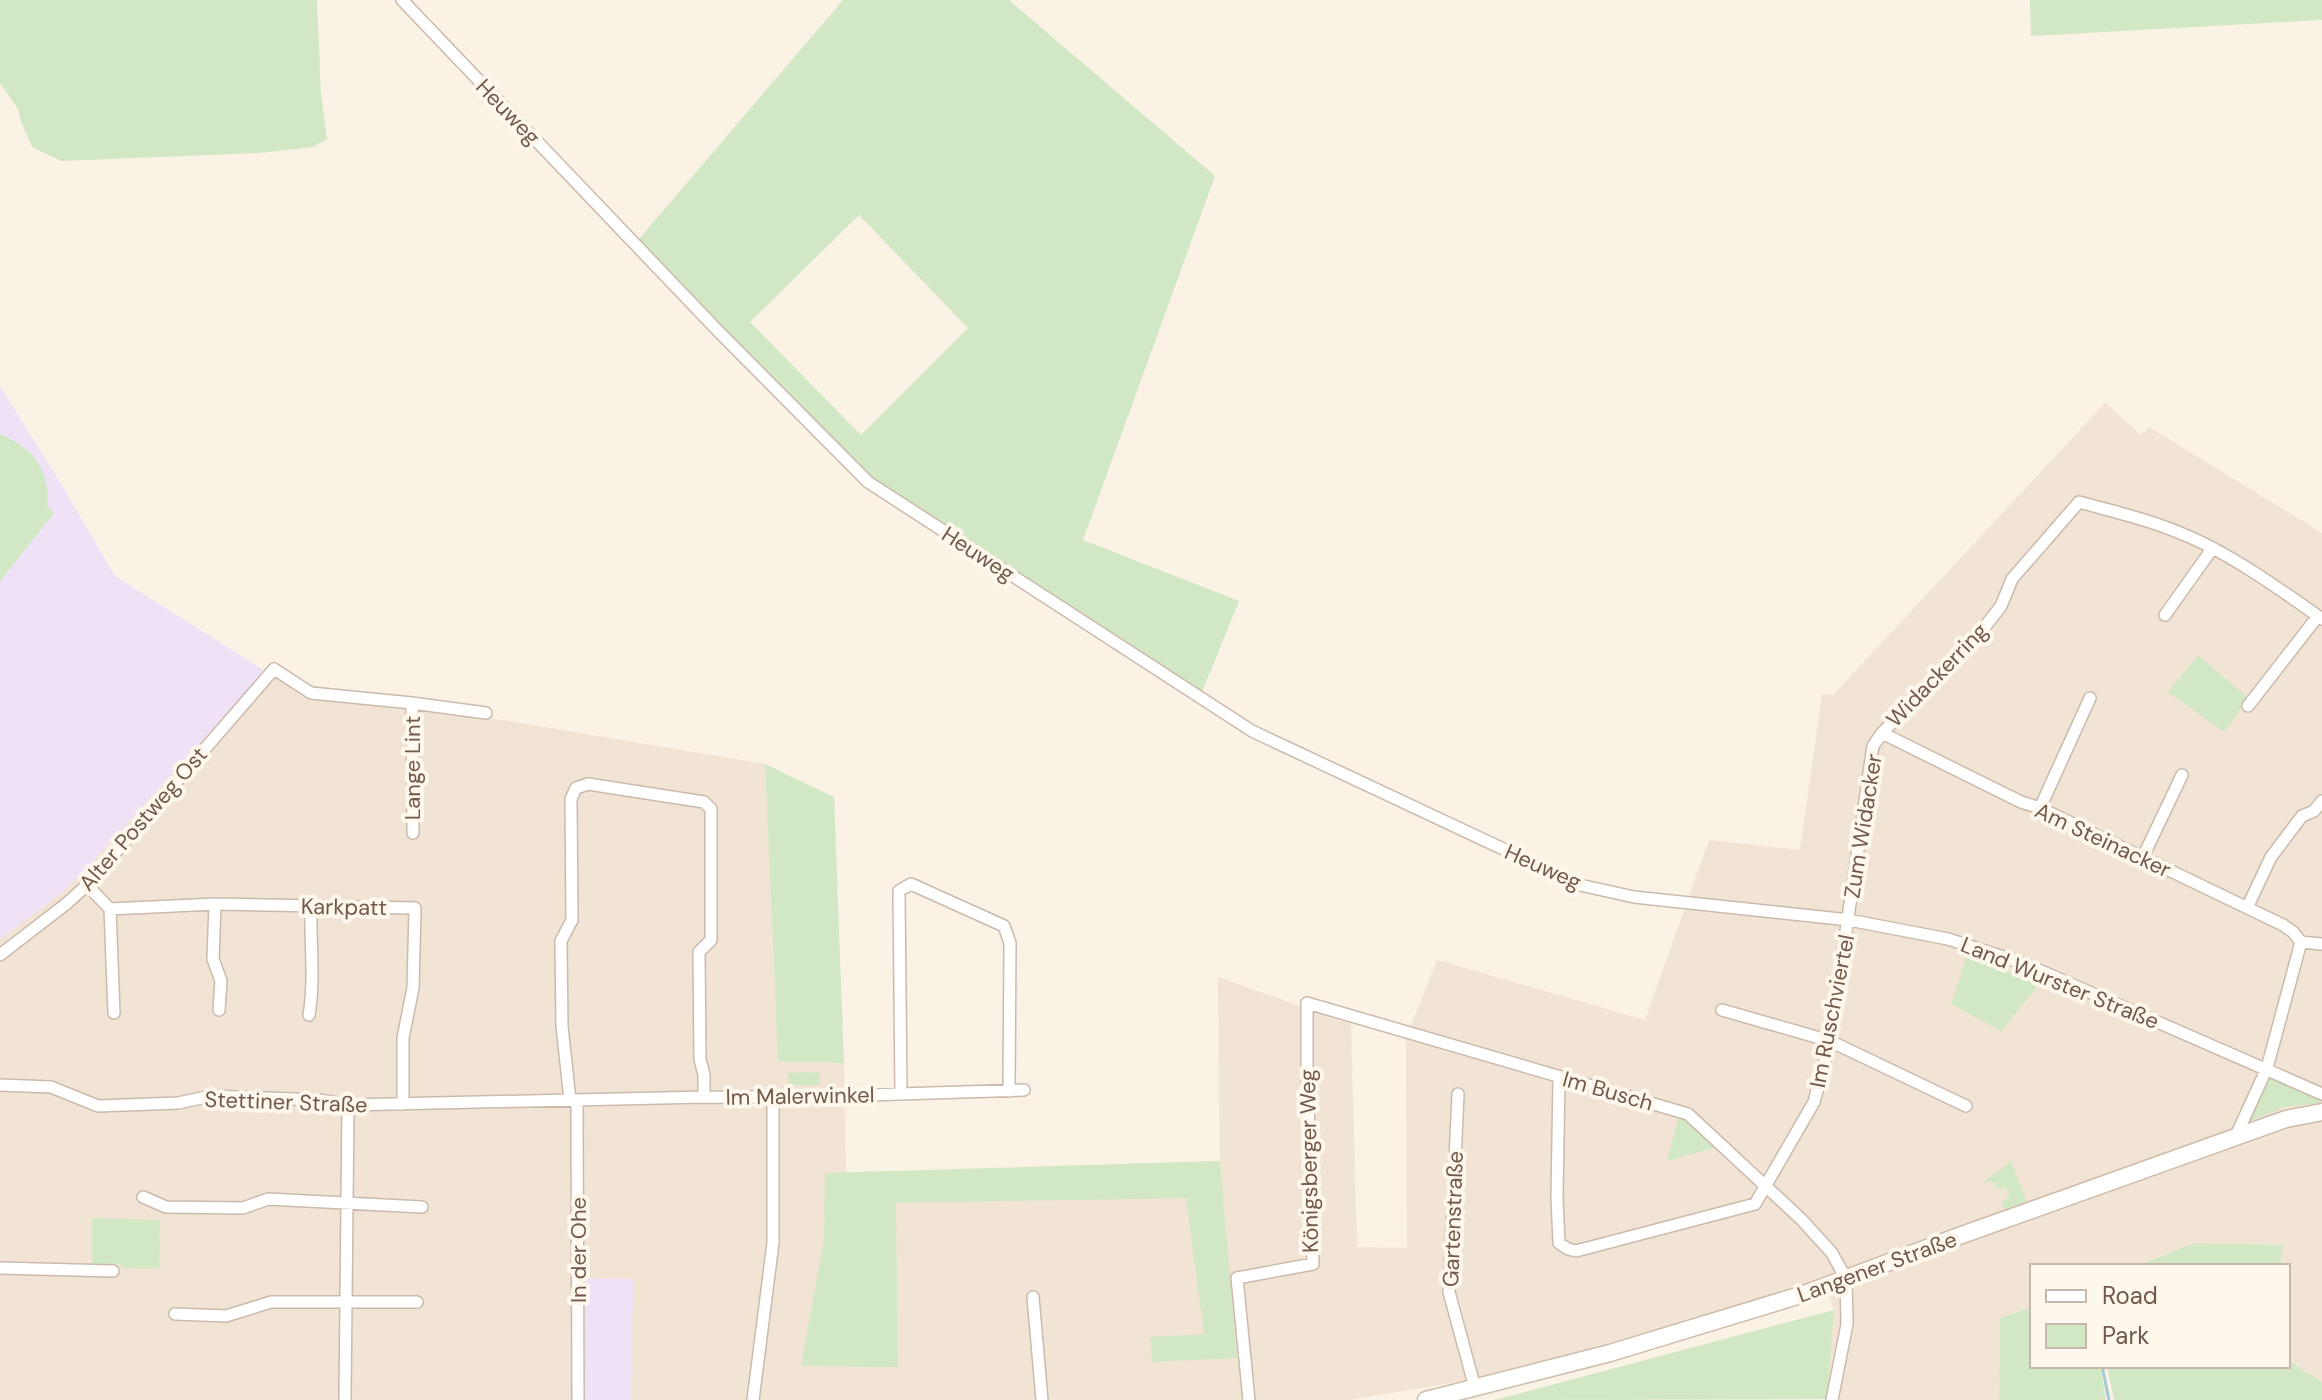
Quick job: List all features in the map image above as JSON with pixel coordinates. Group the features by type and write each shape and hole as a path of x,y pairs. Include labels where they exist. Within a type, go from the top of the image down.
{"main road":[{"name":"Langener Straße","path":"1426,1400 1663,1338 1781,1302 2286,1119 2322,1112"}],"street":[{"name":"Heuweg","path":"402,0 719,332 858,475 874,487 1252,731 1580,885 1634,897 1691,902"},
{"name":"Widackerring","path":"1882,733 1980,633 2001,606 2012,579 2079,502 2187,535 2265,580 2320,617 2248,706"},
{"path":"2165,615 2212,549"},
{"name":"Alter Postweg Ost","path":"0,955 87,885 274,669 311,693 412,703"},
{"path":"2040,808 2090,698"},
{"path":"412,703 486,713"},
{"name":"Lange Lint","path":"412,703 413,833"},
{"name":"Am Steinacker","path":"1882,733 2247,908 2293,932 2301,942 2322,944"},
{"name":"Zum Widacker","path":"1849,920 1873,746 1882,733"},
{"path":"2143,857 2182,775"},
{"name":"In der Ohe","path":"578,1400 574,1100 562,1026 561,941 572,920 571,799 576,788 588,784 704,802 711,809 711,940 699,952 700,1059 704,1097"},
{"path":"2247,908 2271,857 2302,816 2314,811 2322,801"},
{"path":"901,1094 899,891 911,884 1004,926 1010,943 1009,1091"},
{"path":"87,885 110,909 114,1013"},
{"name":"Land Wurster Straße","path":"1691,902 1849,920 1948,939 2025,964 2322,1094"},
{"path":"215,904 213,959 221,981 219,1010"},
{"name":"Karkpatt","path":"110,909 215,904 415,908 413,988 403,1038 403,1104"},
{"path":"309,1015 313,991 311,907"},
{"name":"Im Ruschviertel","path":"1559,1077 1559,1243 1568,1249 1576,1251 1755,1204 1814,1102 1830,1041 1849,920"},
{"path":"2234,1138 2267,1068 2301,942"},
{"name":"Im Busch","path":"1307,1003 1688,1114 1801,1219 1832,1253 1846,1279"},
{"name":"Königsberger Weg","path":"1249,1400 1237,1278 1313,1264 1307,1003"},
{"path":"1722,1010 1830,1041 1966,1106"},
{"name":"Stettiner Straße","path":"0,1085 51,1087 98,1106 178,1103 211,1096 319,1100 348,1105 574,1100"},
{"name":"Im Malerwinkel","path":"574,1100 773,1098 1024,1090"},
{"name":"Gartenstraße","path":"1458,1094 1449,1292 1475,1388"},
{"path":"753,1400 773,1243 773,1098"},
{"path":"345,1400 348,1105"},
{"path":"143,1197 166,1207 243,1208 268,1199 422,1207"},
{"path":"0,1268 113,1271"},
{"path":"1832,1400 1847,1324 1846,1279"},
{"path":"1033,1297 1042,1400"},
{"path":"175,1314 226,1316 271,1302 417,1302"}],"shaded area":[{"path":"0,386 115,576 265,671 79,877 0,939"},
{"path":"2105,403 2141,435 2149,427 2322,533 2322,1382 2290,1361 2290,1264 2280,1264 2283,1245 2195,1243 2142,1264 2030,1264 2030,1308 2000,1318 1999,1400 1827,1400 1834,1310 1823,1279 1552,1360 1475,1379 1349,1400 0,1400 0,939 79,877 265,671 308,697 479,716 765,764 778,1061 844,1063 846,1174 1220,1161 1218,977 1351,1024 1357,1247 1407,1248 1406,1038 1437,960 1645,1020 1709,840 1800,850 1822,694 1833,695"},
{"path":"585,1278 633,1279 632,1400 584,1400"}],"green space":[{"path":"0,0 317,0 321,94 327,139 313,147 259,153 61,161 32,147 18,109 0,83"},
{"path":"843,0 1009,0 1215,176 1083,540 1239,601 1202,692 859,471 639,239","holes":["859,215 968,328 861,435 750,322"]},
{"path":"2030,0 2322,0 2322,20 2031,36"},
{"path":"0,434 22,446 37,462 46,481 47,506 54,513 0,581"},
{"path":"2198,655 2248,698 2224,732 2168,692"},
{"path":"765,764 834,797 844,1063 778,1061"},
{"path":"1967,956 2040,983 2001,1031 1951,1004"},
{"path":"820,1072 820,1085 789,1085 788,1073"},
{"path":"2269,1074 2316,1096 2322,1103 2284,1107 2246,1123"},
{"path":"1679,1116 1690,1120 1717,1147 1667,1161"},
{"path":"1220,1161 1237,1358 1152,1362 1150,1337 1204,1334 1186,1198 896,1203 898,1367 801,1366 824,1238 825,1173"},
{"path":"2011,1161 2027,1202 2005,1209 2001,1201 2009,1197 2006,1187 1997,1189 1993,1181 1985,1181"},
{"path":"92,1218 160,1220 159,1269 92,1264"},
{"path":"2195,1243 2283,1245 2280,1264 2142,1264"},
{"path":"2030,1308 2030,1368 2100,1368 2106,1400 1999,1400 2000,1318"},
{"path":"1834,1310 1827,1399 1495,1400"},
{"path":"2290,1361 2322,1382 2322,1400 2114,1400 2107,1368 2290,1368"}],"waterway":[{"path":"2102,1368 2109,1400"}]}
